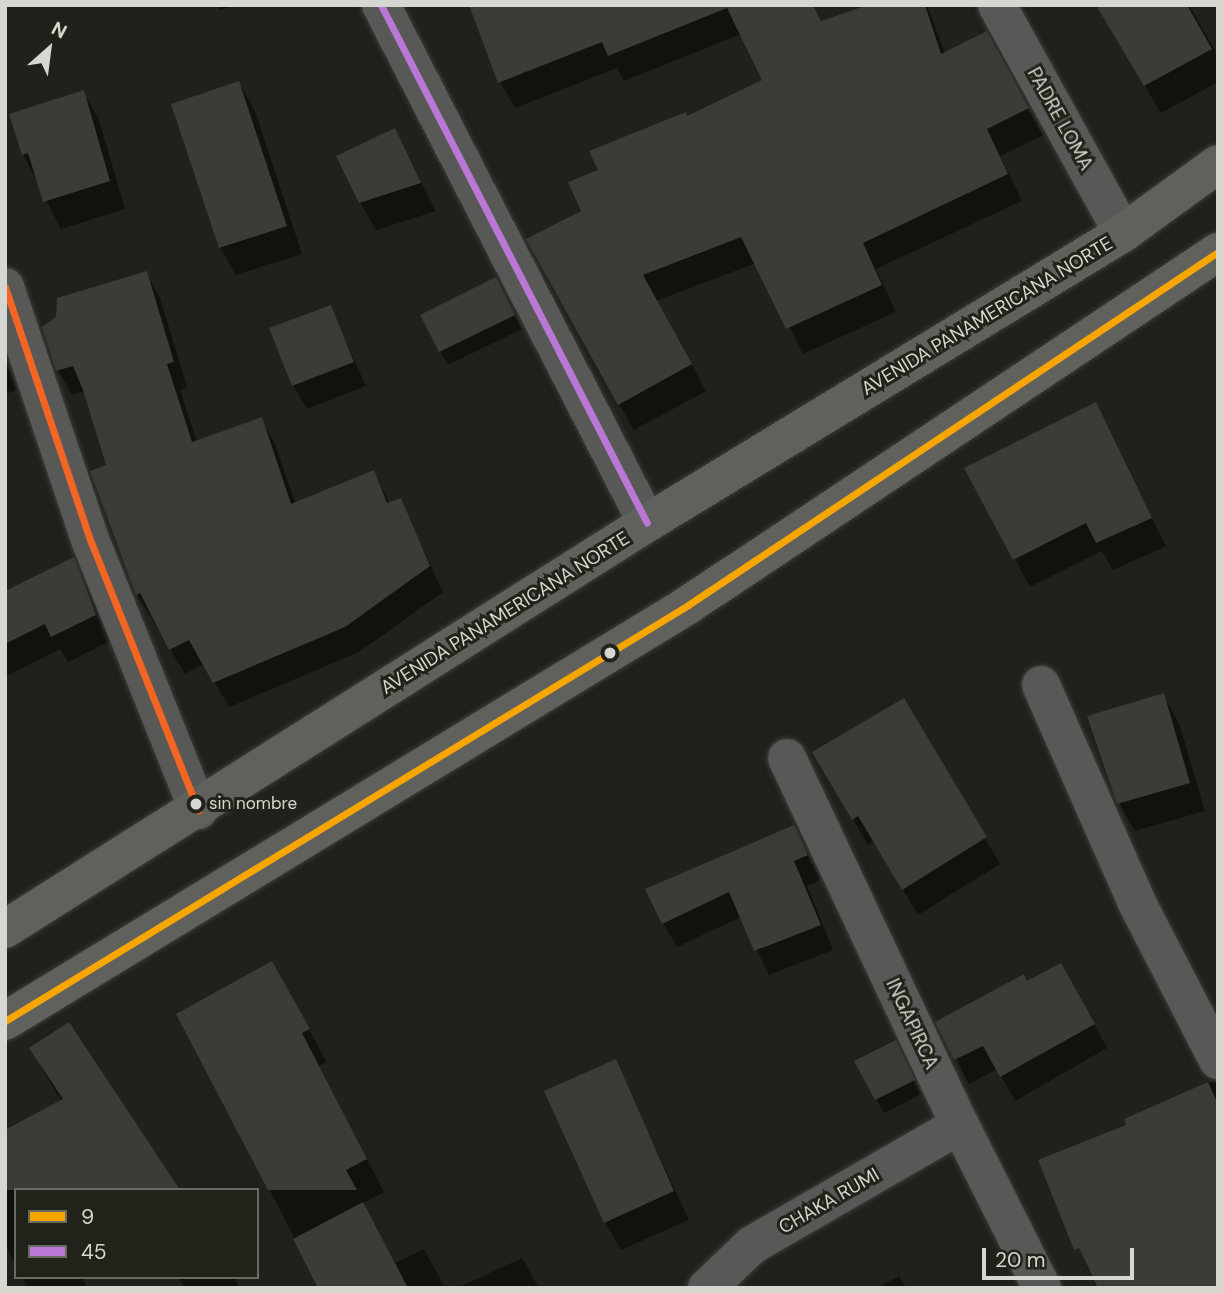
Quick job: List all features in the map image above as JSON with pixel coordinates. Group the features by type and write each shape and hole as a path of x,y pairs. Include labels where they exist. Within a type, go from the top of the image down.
{"highway":[{"name":"AVENIDA PANAMERICANA NORTE","path":"5,929 198,810 647,523 1123,233 1218,164"},
{"path":"5,1021 688,605 1218,252"}],"street":[{"path":"381,5 647,523"},
{"name":"PADRE LOMA","path":"997,5 1123,233"},
{"path":"5,287 91,542 198,810"},
{"path":"1041,685 1137,903 1218,1060"},
{"name":"INGAPIRCA","path":"787,758 960,1125 1042,1288"},
{"name":"CHAKA RUMI","path":"707,1288 752,1245 960,1125"}],"building":[{"path":"469,5 813,5 821,21 868,5 925,5 941,54 987,31 1029,108 987,129 1008,174 863,243 882,285 786,329 741,237 643,275 692,364 618,405 526,239 581,211 568,182 598,170 589,151 686,112 687,116 762,80 727,8 608,56 602,42 498,83"},
{"path":"1096,5 1187,5 1212,49 1144,86"},
{"path":"239,81 287,226 219,248 171,104"},
{"path":"84,90 110,181 43,202 28,153 22,155 9,114"},
{"path":"395,128 421,183 359,203 336,156"},
{"path":"147,271 174,362 167,364 192,442 262,417 291,504 374,470 387,503 401,498 430,566 345,627 213,683 189,640 169,650 140,593 136,595 90,471 106,465 83,390 73,366 56,371 42,327 56,317 57,298"},
{"path":"496,277 515,315 439,352 420,315"},
{"path":"331,305 354,362 292,386 269,328"},
{"path":"1096,402 1152,518 1096,543 1086,523 1013,560 964,468"},
{"path":"74,557 96,615 51,637 45,624 5,644 5,591"},
{"path":"1164,693 1190,783 1117,804 1087,716"},
{"path":"904,698 987,837 902,890 858,816 852,820 812,752"},
{"path":"794,825 808,855 794,861 821,925 754,951 729,892 662,924 645,889"},
{"path":"272,961 310,1029 302,1033 367,1159 346,1170 357,1190 268,1190 176,1014"},
{"path":"1061,963 1095,1024 1000,1077 983,1046 954,1060 935,1022 1024,974 1027,981"},
{"path":"69,1022 179,1188 5,1190 5,1130 63,1099 29,1048"},
{"path":"896,1040 915,1080 875,1100 854,1061"},
{"path":"616,1059 674,1191 604,1223 544,1091"},
{"path":"1208,1082 1218,1104 1218,1288 1098,1288 1079,1248 1074,1250 1038,1160 1126,1125 1124,1119"},
{"path":"363,1202 408,1288 318,1288 293,1239"}],"transit line":[{"name":"45","path":"381,5 647,523"},
{"name":"9","path":"5,1021 688,605 1218,252"},
{"path":"5,287 91,542 198,810"}],"place":[{"name":"sin nombre","path":"196,804"}]}
